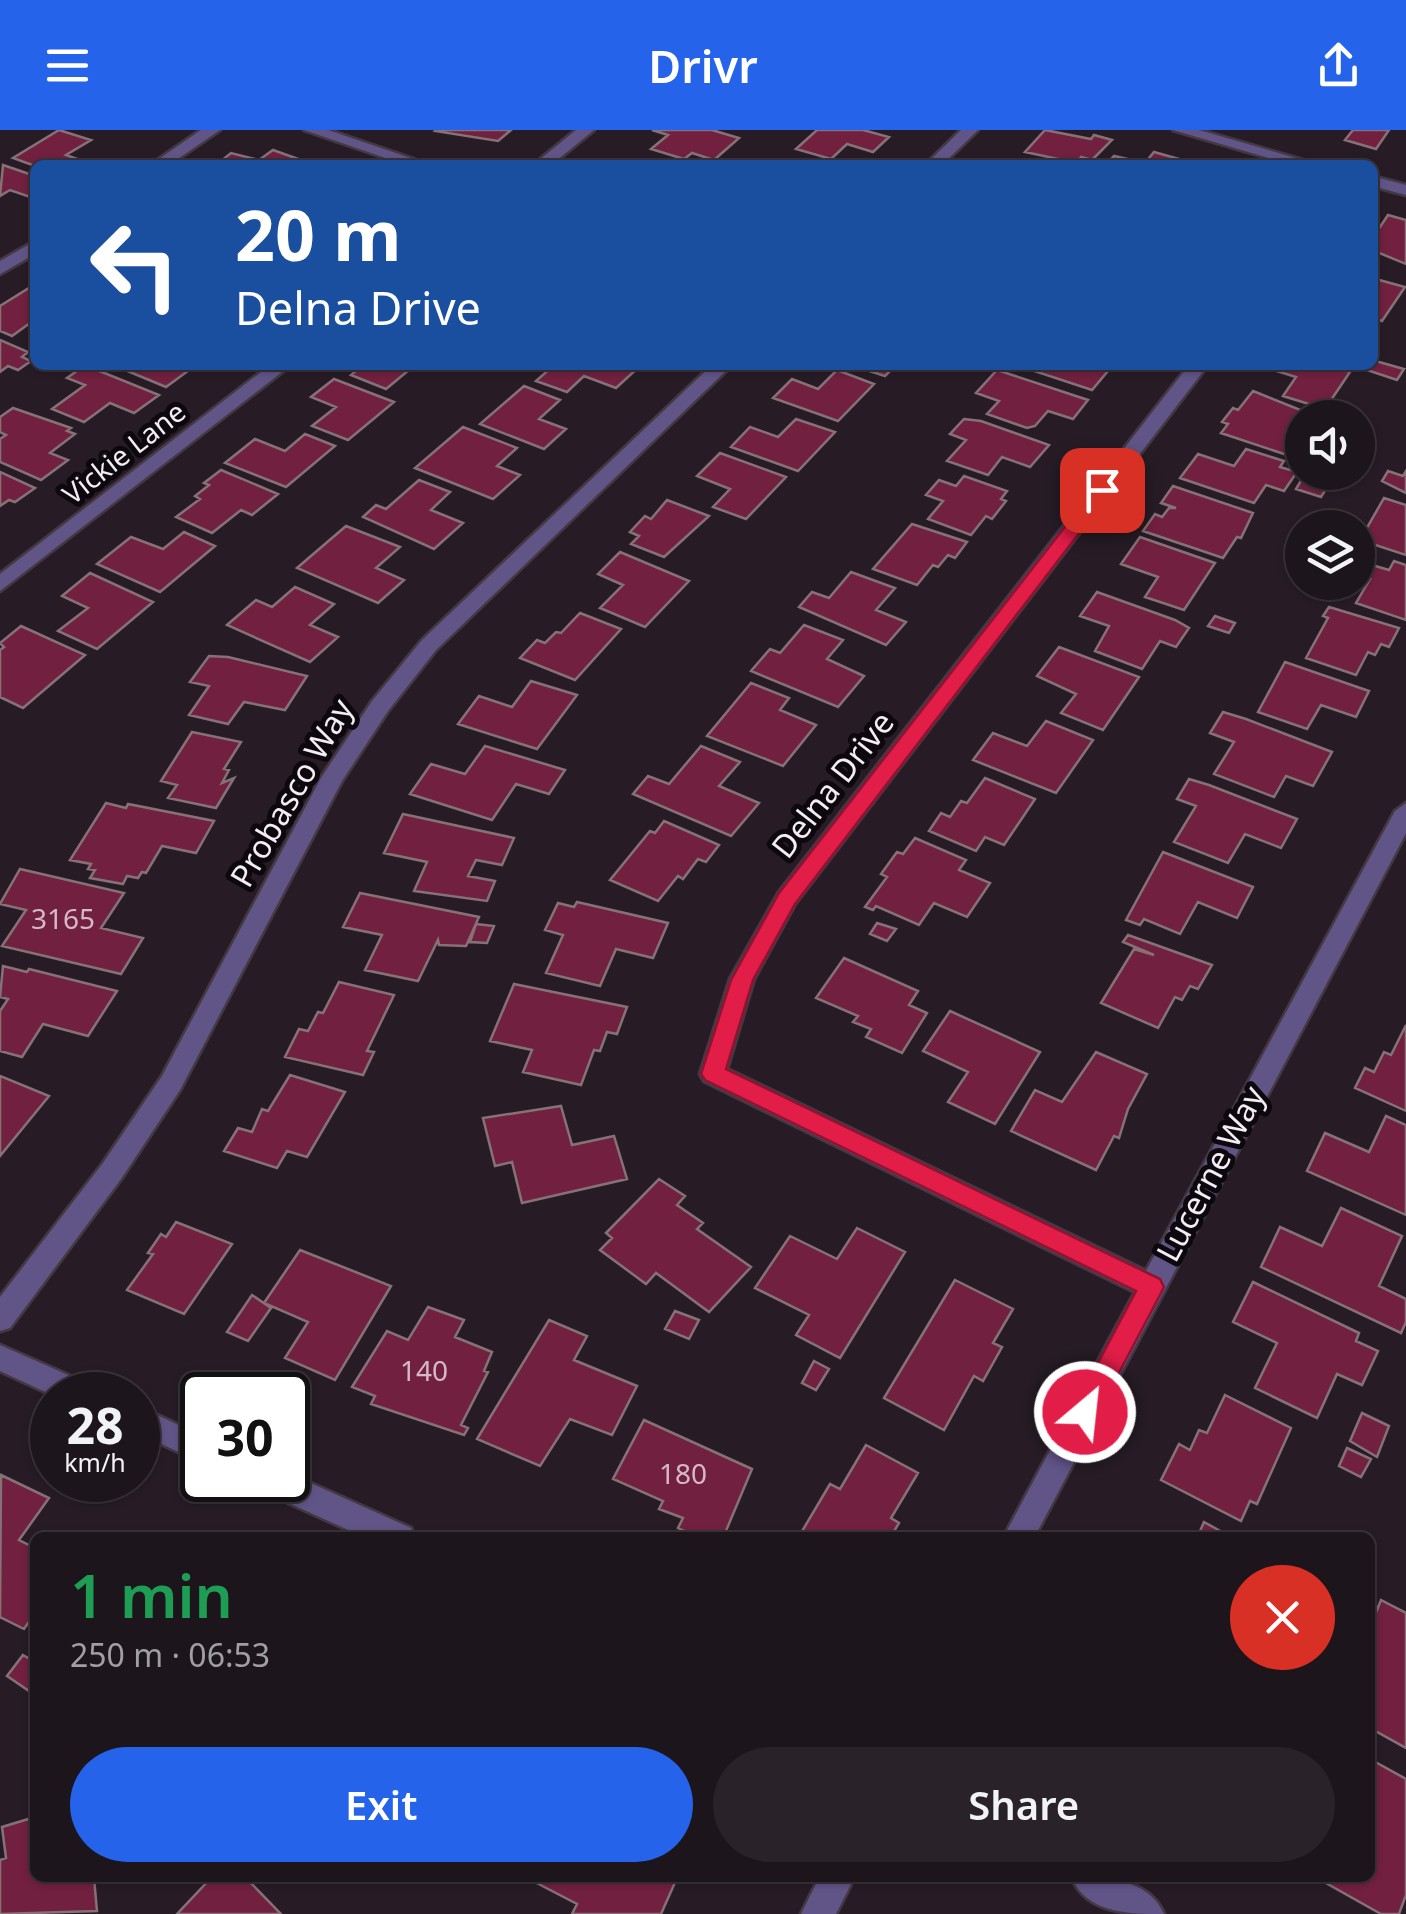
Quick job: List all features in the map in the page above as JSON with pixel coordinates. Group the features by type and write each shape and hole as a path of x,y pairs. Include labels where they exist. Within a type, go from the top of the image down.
{"street":[{"path":"166,160 212,130"},
{"path":"312,130 407,160"},
{"path":"547,160 586,130"},
{"path":"938,160 970,130"},
{"path":"1181,130 1293,160"},
{"path":"1378,183 1406,190"},
{"path":"0,269 30,249"},
{"name":"Vickie Lane","path":"0,584 276,370"},
{"name":"Probasco Way","path":"0,1319 112,1171 170,1083 332,778 380,706 429,645 718,370"},
{"name":"Delna Drive","path":"1151,1287 713,1074 742,980 787,898 1195,370"},
{"name":"Lucerne Way","path":"1021,1532 1406,811"},
{"path":"0,1358 32,1372"},
{"path":"310,1498 387,1532"},
{"path":"818,1914 835,1882"},
{"path":"1095,1882 1147,1914"}],"building":[{"path":"59,130 91,140 66,155 80,160 30,160 30,164 13,158"},
{"path":"436,130 511,130 498,141 435,131"},
{"path":"652,130 712,130 739,138 714,160 692,153 684,159 651,149 668,135"},
{"path":"817,130 863,130 889,137 873,152 847,144 831,159 796,149"},
{"path":"1045,130 1112,140 1092,160 1063,160 1025,152"},
{"path":"1353,130 1389,130 1376,149 1345,140"},
{"path":"273,150 301,160 259,160"},
{"path":"1154,152 1182,160 1147,160"},
{"path":"231,153 259,160 222,160"},
{"path":"3,165 30,174 30,197 10,190 0,196"},
{"path":"1388,215 1406,220 1406,264 1378,252 1378,230"},
{"path":"1378,280 1405,287 1382,321 1378,320"},
{"path":"30,288 30,323 12,336 0,331 0,306"},
{"path":"0,340 28,352 22,357 30,362 18,370 8,366 0,372"},
{"path":"1378,362 1404,369 1397,380 1367,370 1378,370"},
{"path":"78,370 96,370 159,395 134,413 110,403 84,422 52,409 85,385 67,378"},
{"path":"125,370 189,370 166,387"},
{"path":"357,370 409,370 386,389 351,375"},
{"path":"548,370 636,370 616,388 584,376 567,392 536,381"},
{"path":"837,370 874,384 838,421 773,398 792,379 818,389"},
{"path":"866,370 891,370 885,376"},
{"path":"997,370 1088,400 1073,419 1048,411 1035,426 1027,428 987,414 999,401 976,393"},
{"path":"1031,370 1109,370 1092,390"},
{"path":"1273,370 1350,372 1331,400 1283,396 1296,377"},
{"path":"334,379 394,402 348,440 312,426 336,407 311,397"},
{"path":"524,386 560,400 539,419 566,429 544,449 480,424"},
{"path":"1253,391 1285,404 1284,454 1221,433 1228,424 1222,422 1233,408 1238,410"},
{"path":"13,408 71,428 67,431 75,434 50,453 68,460 41,480 0,462 0,439 6,435 0,432 0,417"},
{"path":"796,419 835,432 798,471 731,447 750,427 778,437"},
{"path":"964,419 981,421 1049,445 1030,467 1002,457 988,475 947,461 966,440 950,434"},
{"path":"463,427 517,448 497,466 520,475 493,499 415,468"},
{"path":"305,434 335,446 286,487 225,463 255,439 285,451"},
{"path":"1246,449 1284,461 1280,467 1285,468 1285,490 1266,485 1254,503 1180,478 1198,454 1234,466"},
{"path":"720,453 786,477 746,519 713,507 730,489 697,476"},
{"path":"221,470 278,494 252,515 241,510 212,533 176,517 200,499 195,496 209,485 204,483"},
{"path":"1388,471 1403,476 1406,471 1406,493 1382,481"},
{"path":"0,472 35,488 15,502 9,500 0,506"},
{"path":"964,476 1007,491 1001,499 1006,501 992,519 986,516 971,535 928,519 943,501 926,495 939,480 956,486"},
{"path":"419,480 450,492 431,510 463,523 434,549 363,517 376,505 386,509"},
{"path":"1173,486 1253,513 1241,538 1237,537 1223,558 1143,531 1155,514 1162,517 1169,508 1176,508 1161,503"},
{"path":"1299,490 1325,490 1321,497"},
{"path":"1384,498 1406,505 1406,555 1375,545 1375,514"},
{"path":"667,500 709,516 664,557 631,544 639,536 630,532 645,516 651,519"},
{"path":"912,524 967,542 955,558 948,555 938,567 933,565 917,585 873,569"},
{"path":"346,526 400,547 376,568 404,580 378,603 297,568"},
{"path":"184,532 215,546 160,592 97,564 131,537 163,549"},
{"path":"1140,537 1215,563 1184,610 1145,597 1158,577 1121,564"},
{"path":"620,552 689,581 645,627 600,608 623,585 598,574"},
{"path":"1394,561 1406,565 1406,620 1356,603 1375,600 1375,566 1389,570"},
{"path":"851,572 895,588 876,610 906,622 886,645 799,607 812,592 829,598"},
{"path":"90,573 153,602 97,649 58,631 88,608 62,596"},
{"path":"295,587 334,604 310,625 338,637 310,662 227,625 256,600 272,607"},
{"path":"1097,592 1189,628 1176,647 1160,641 1142,669 1095,651 1109,626 1080,616"},
{"path":"1329,607 1399,628 1389,647 1381,644 1375,655 1368,652 1356,675 1306,658 1328,618 1323,616"},
{"path":"580,613 621,629 575,680 520,658 537,640 545,643 556,632 561,633"},
{"path":"1215,616 1235,623 1229,633 1208,626"},
{"path":"804,625 843,640 827,659 864,676 838,707 751,671 770,649 780,653"},
{"path":"21,626 85,655 23,708 0,697 0,650 4,647 0,643"},
{"path":"1059,647 1139,677 1103,730 1061,713 1076,694 1037,676"},
{"path":"209,656 307,676 285,710 244,702 228,724 189,715 209,686 190,682"},
{"path":"1285,662 1369,691 1356,717 1321,705 1307,729 1258,712"},
{"path":"531,681 577,695 537,749 458,724 479,696 512,707"},
{"path":"751,683 789,698 780,710 816,725 783,766 707,736"},
{"path":"1223,712 1332,752 1313,786 1286,776 1274,797 1214,774 1234,742 1210,733"},
{"path":"1046,721 1093,740 1056,793 973,760 993,733 1027,746"},
{"path":"192,732 241,742 224,769 229,770 222,783 234,778 216,808 168,798 177,785 161,781"},
{"path":"485,746 565,770 549,794 516,784 492,820 410,794 431,764 465,774"},
{"path":"701,746 740,762 719,786 759,803 731,836 633,794 648,776 669,784"},
{"path":"985,778 1035,799 1004,845 985,837 976,851 929,831 941,813 950,817 961,801 967,803"},
{"path":"1189,779 1297,819 1281,848 1245,834 1228,863 1174,842 1196,806 1177,799"},
{"path":"106,803 214,821 196,853 162,846 146,873 138,878 127,876 123,884 90,878 95,870 88,869 91,864 70,860"},
{"path":"403,814 514,838 502,865 476,860 468,876 495,881 487,901 414,891 427,862 384,853"},
{"path":"664,821 719,845 706,862 698,859 683,879 678,876 658,901 610,880 650,831 655,833"},
{"path":"915,838 966,860 959,870 990,883 967,917 934,903 919,925 876,906 873,910 865,907 887,877 881,874 897,852 903,854"},
{"path":"1163,852 1253,887 1237,918 1198,902 1180,934 1144,919 1140,925 1126,920"},
{"path":"20,869 124,893 101,928 143,938 121,974 2,946 26,910 0,904"},
{"path":"360,893 479,917 466,946 439,945 438,940 418,981 365,970 382,935 343,927"},
{"path":"577,902 668,923 653,958 616,949 600,986 546,973 563,935 545,930 558,903 574,907"},
{"path":"877,923 896,929 887,941 870,934"},
{"path":"476,924 494,926 487,943 470,942"},
{"path":"1128,935 1212,965 1198,989 1190,986 1182,1000 1175,997 1158,1028 1101,1003 1134,949 1154,955 1123,942"},
{"path":"844,958 918,991 909,1005 927,1013 902,1053 866,1037 871,1029 853,1022 858,1016 816,998"},
{"path":"3,966 117,991 88,1036 43,1024 22,1057 0,1051 0,1011 8,999 0,997"},
{"path":"339,982 394,995 367,1051 374,1052 363,1075 285,1057 299,1029 308,1031 318,1012 323,1013"},
{"path":"514,984 627,1007 617,1034 607,1032 600,1051 594,1050 581,1085 523,1072 532,1050 490,1041"},
{"path":"950,1011 1040,1052 995,1124 948,1102 968,1072 923,1051"},
{"path":"1406,1025 1406,1111 1355,1088 1365,1068 1374,1072 1384,1052 1391,1055"},
{"path":"1096,1052 1147,1074 1128,1109 1119,1138 1114,1136 1096,1170 1011,1131 1035,1090 1062,1102"},
{"path":"290,1075 345,1092 307,1157 287,1151 277,1168 224,1151 238,1128 252,1132 262,1109 268,1111"},
{"path":"0,1076 49,1096 0,1156"},
{"path":"561,1106 572,1145 614,1136 627,1179 522,1203 512,1162 495,1166 483,1118"},
{"path":"1386,1116 1406,1125 1406,1215 1307,1171 1325,1133 1369,1152"},
{"path":"659,1179 685,1196 677,1205 703,1223 697,1229 751,1267 709,1312 656,1273 646,1284 600,1250 612,1238 606,1233"},
{"path":"1341,1208 1402,1236 1379,1286 1406,1299 1406,1322 1401,1333 1261,1267 1280,1227 1322,1246"},
{"path":"176,1222 232,1244 184,1314 127,1290 153,1254 148,1253 161,1234 166,1237"},
{"path":"857,1228 905,1252 840,1358 796,1335 809,1315 755,1288 790,1236 837,1259"},
{"path":"300,1250 391,1286 335,1380 285,1358 308,1322 264,1303"},
{"path":"955,1280 1013,1309 993,1343 1002,1347 983,1381 974,1376 944,1430 884,1398"},
{"path":"1253,1282 1359,1333 1356,1341 1378,1351 1362,1385 1337,1374 1317,1418 1255,1388 1277,1343 1233,1322"},
{"path":"252,1295 271,1308 248,1341 227,1332"},
{"path":"428,1307 464,1320 455,1337 492,1352 484,1371 488,1372 461,1425 468,1428 464,1435 371,1404 375,1396 352,1387 387,1331 408,1340"},
{"path":"675,1311 699,1320 689,1339 665,1329"},
{"path":"549,1320 587,1336 574,1360 637,1386 612,1435 570,1419 540,1466 477,1439"},
{"path":"814,1361 829,1369 816,1390 802,1383"},
{"path":"1225,1395 1291,1428 1257,1504 1250,1501 1241,1521 1161,1480 1179,1444 1190,1450 1199,1430 1207,1433"},
{"path":"1362,1413 1389,1426 1377,1457 1350,1441"},
{"path":"644,1420 752,1469 726,1532 686,1532 678,1528 683,1518 659,1509 663,1501 613,1479"},
{"path":"866,1445 918,1473 891,1518 899,1523 894,1532 802,1532 830,1484 840,1489"},
{"path":"1347,1448 1371,1459 1361,1477 1339,1466"},
{"path":"1,1475 30,1489 30,1502 46,1502 19,1540 30,1546 30,1620 24,1629 0,1617"},
{"path":"1204,1522 1222,1532 1200,1532"},
{"path":"1381,1600 1406,1613 1406,1748 1375,1731 1375,1615"},
{"path":"23,1655 30,1659 29,1691 7,1676"},
{"path":"1375,1762 1406,1779 1406,1895 1399,1914 1381,1914 1324,1882 1375,1882"},
{"path":"30,1819 30,1882 94,1882 97,1911 0,1914 0,1860 6,1858 2,1827"},
{"path":"207,1882 250,1882 281,1914 177,1914"},
{"path":"535,1882 675,1882 661,1914 572,1914 577,1904"}],"route":[{"path":"1085,1412 1151,1287 713,1074 742,980 787,898 1102,490"}]}
